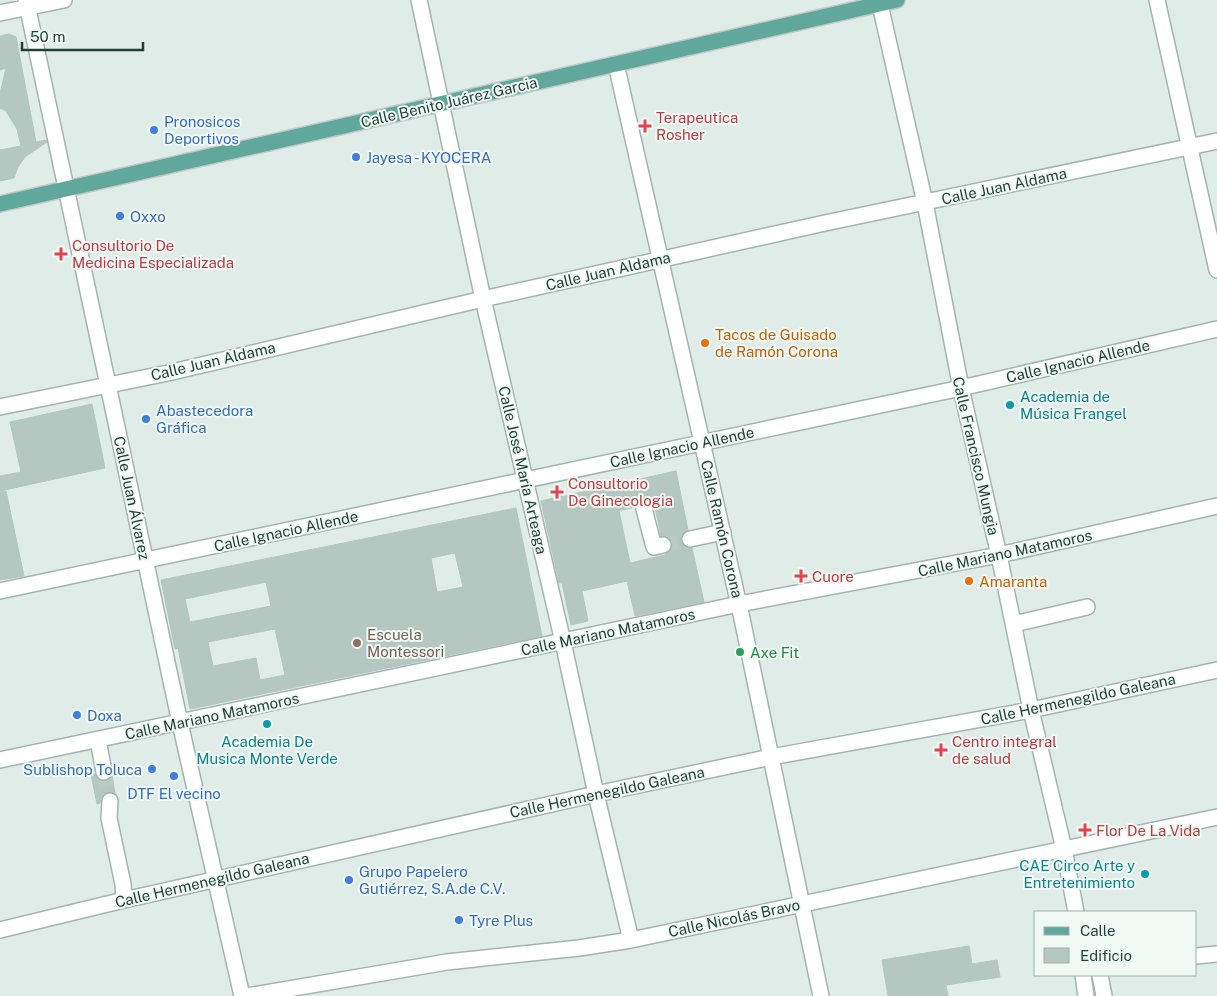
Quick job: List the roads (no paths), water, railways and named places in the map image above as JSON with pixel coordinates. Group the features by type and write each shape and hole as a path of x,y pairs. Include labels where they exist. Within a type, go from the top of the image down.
{"main road":[{"name":"Calle Benito Juárez Garcia","path":"0,204 616,64 879,2 897,0"}],"street":[{"path":"0,14 27,4 64,0"},
{"name":"Calle José María Arteaga","path":"419,0 483,298 631,940"},
{"path":"1157,0 1217,270"},
{"name":"Calle Francisco Mungia","path":"879,2 925,203 961,388 1064,849 1076,911"},
{"name":"Calle Juan Álvarez","path":"27,4 180,723 242,996"},
{"name":"Calle Ramón Corona","path":"616,64 739,604 821,996"},
{"name":"Calle Juan Aldama","path":"0,407 168,372 483,298 660,259 1217,141"},
{"name":"Calle Ignacio Allende","path":"0,591 961,388 1217,329"},
{"name":"Calle Mariano Matamoros","path":"0,760 739,604 999,555 1217,506"},
{"path":"644,509 654,547 663,545"},
{"path":"690,539 722,532"},
{"path":"1014,624 1088,607"},
{"name":"Calle Hermenegildo Galeana","path":"0,930 124,900 596,794 771,757 1032,710 1217,670"},
{"path":"98,740 104,772"},
{"path":"110,801 109,818 123,884 124,900"},
{"name":"Calle Nicolás Bravo","path":"247,996 447,962 579,948 631,940 1217,817"},
{"path":"1197,956 1217,954"},
{"path":"1083,976 1086,996"},
{"path":"1100,976 1104,996"}],"tunnel":[{"path":"663,545 690,539"},
{"path":"104,772 110,801"}],"place":[{"name":"Terapeutica Rosher","path":"645,126"},
{"name":"Pronosicos Deportivos","path":"154,130"},
{"name":"Jayesa - KYOCERA","path":"356,157"},
{"name":"Oxxo","path":"120,216"},
{"name":"Consultorio De Medicina Especializada","path":"61,254"},
{"name":"Tacos de Guisado de Ramón Corona","path":"705,343"},
{"name":"Academia de Música Frangel","path":"1010,405"},
{"name":"Abastecedora Gráfica","path":"146,419"},
{"name":"Consultorio De Ginecologia","path":"557,492"},
{"name":"Cuore","path":"801,576"},
{"name":"Amaranta","path":"969,581"},
{"name":"Escuela Montessori","path":"357,643"},
{"name":"Axe Fit","path":"740,652"},
{"name":"Doxa","path":"77,715"},
{"name":"Academia De Musica Monte Verde","path":"267,724"},
{"name":"Centro integral de salud","path":"941,750"},
{"name":"Sublishop Toluca","path":"152,769"},
{"name":"DTF El vecino","path":"174,776"},
{"name":"Flor De La Vida","path":"1085,830"},
{"name":"CAE Circo Arte y Entretenimiento","path":"1145,874"},
{"name":"Grupo Papelero Gutiérrez, S.A.de C.V.","path":"349,880"},
{"name":"Tyre Plus","path":"459,920"}]}
